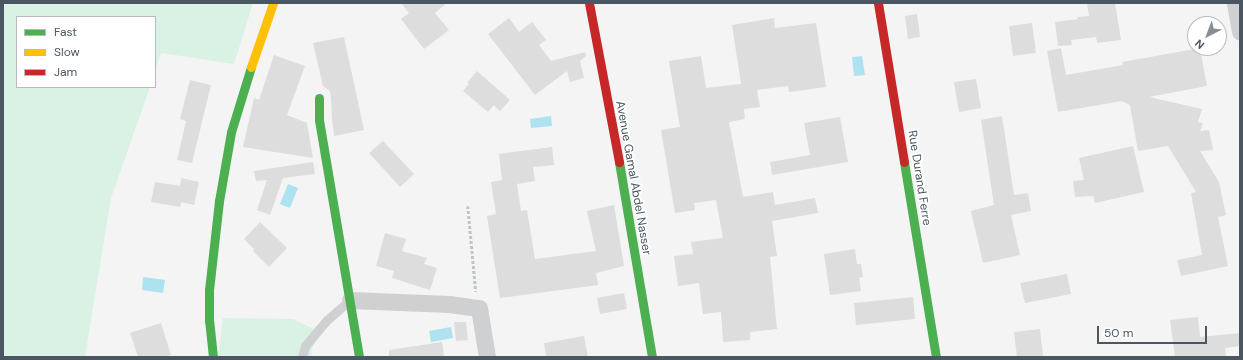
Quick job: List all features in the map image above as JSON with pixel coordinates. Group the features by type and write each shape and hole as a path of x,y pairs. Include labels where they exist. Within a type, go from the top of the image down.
{"street":[{"path":"212,357 209,321 209,290 219,200 231,132 243,90 273,3"},
{"name":"Avenue Gamal Abdel Nasser","path":"589,3 628,213 652,357"},
{"name":"Rue Durand Ferre","path":"878,3 936,357"},
{"path":"1235,3 1240,32"},
{"path":"319,98 319,120 359,357"},
{"path":"350,300 449,304 479,308 488,357"}],"lane":[{"path":"302,357 305,346 327,320 350,300"}],"path":[{"path":"468,206 474,286 479,308"}],"green space":[{"path":"3,3 253,3 234,64 161,53 156,68 156,16 16,16 16,88 150,88 111,198 85,357 3,357"},
{"path":"223,318 293,319 320,332 311,351 312,357 218,357"}],"water":[{"path":"862,56 865,75 854,76 852,57"},
{"path":"551,116 552,126 531,128 530,119"},
{"path":"288,184 298,188 290,208 280,204"},
{"path":"143,277 165,280 163,293 142,290"},
{"path":"451,327 453,338 431,342 429,331"}],"building":[{"path":"401,3 447,3 435,13 449,30 424,49 401,19 409,13"},
{"path":"1087,3 1115,3 1121,40 1097,43 1096,37 1071,40 1072,45 1058,46 1055,22 1089,16"},
{"path":"917,14 920,37 908,39 905,16"},
{"path":"509,18 519,32 532,22 546,40 539,45 551,61 585,52 586,56 580,61 584,78 570,82 567,71 535,95 488,34"},
{"path":"774,18 775,28 816,23 826,87 789,92 788,86 757,90 760,107 744,109 745,119 729,122 743,197 773,192 775,205 815,198 818,213 772,221 777,256 770,257 777,329 750,332 750,340 723,342 721,312 703,314 699,283 678,286 674,256 693,254 691,242 723,238 716,200 694,203 695,210 675,213 661,130 680,127 669,61 701,56 706,88 741,84 732,25"},
{"path":"1032,23 1036,53 1013,56 1009,26"},
{"path":"344,37 364,130 334,136 330,91 323,86 313,43"},
{"path":"1061,48 1066,75 1123,65 1122,62 1187,50 1187,56 1201,56 1207,86 1149,97 1202,109 1198,122 1203,123 1200,131 1209,130 1213,150 1200,151 1219,182 1226,215 1218,217 1228,266 1181,276 1177,260 1202,255 1191,193 1196,192 1168,146 1138,151 1130,105 1122,101 1058,112 1047,51"},
{"path":"274,55 305,66 287,115 307,123 313,158 243,147 254,98 259,100"},
{"path":"477,71 510,100 500,111 494,105 488,112 463,91 469,84 467,83"},
{"path":"976,79 981,108 959,112 954,82"},
{"path":"190,80 211,85 192,163 177,160 186,121 180,119"},
{"path":"1002,116 1014,195 1028,193 1031,211 1011,215 1020,255 983,263 971,211 994,205 981,120"},
{"path":"840,117 848,162 772,175 770,162 810,155 804,123"},
{"path":"383,141 414,174 400,187 369,153"},
{"path":"1133,146 1144,192 1095,203 1093,196 1075,197 1073,181 1084,180 1079,158"},
{"path":"552,147 554,165 533,167 535,181 517,184 521,211 527,210 535,259 596,251 587,211 614,205 624,266 596,273 598,285 500,298 487,216 496,214 491,182 502,180 499,154"},
{"path":"313,162 315,174 283,178 270,215 257,210 267,180 256,181 254,171"},
{"path":"181,178 199,182 194,205 181,202 180,207 151,202 155,182 180,186"},
{"path":"260,222 287,248 269,267 253,251 254,249 244,239"},
{"path":"385,233 406,239 402,251 427,258 424,264 437,268 430,290 392,278 394,271 376,266"},
{"path":"855,249 857,264 861,264 863,277 859,278 861,291 830,295 824,254"},
{"path":"1067,274 1071,294 1025,303 1020,283"},
{"path":"624,293 627,309 600,314 597,298"},
{"path":"913,297 915,319 856,325 854,303"},
{"path":"1198,317 1200,337 1240,333 1240,346 1225,348 1226,357 1175,357 1170,320"},
{"path":"454,322 466,322 468,340 456,341"},
{"path":"161,323 171,355 164,357 138,357 130,333"},
{"path":"1040,329 1043,357 1017,357 1014,332"},
{"path":"584,336 588,357 546,357 544,343"},
{"path":"442,342 444,357 389,357 389,350"}],"traffic: fast":[{"path":"213,357 209,321 209,290 219,201 231,132 251,67"},
{"path":"319,98 319,120 359,357"},
{"path":"619,162 652,357"},
{"path":"904,162 936,357"}],"traffic: slow":[{"path":"251,67 273,3"}],"traffic: jam":[{"path":"589,3 619,162"},
{"path":"878,3 904,162"}]}
